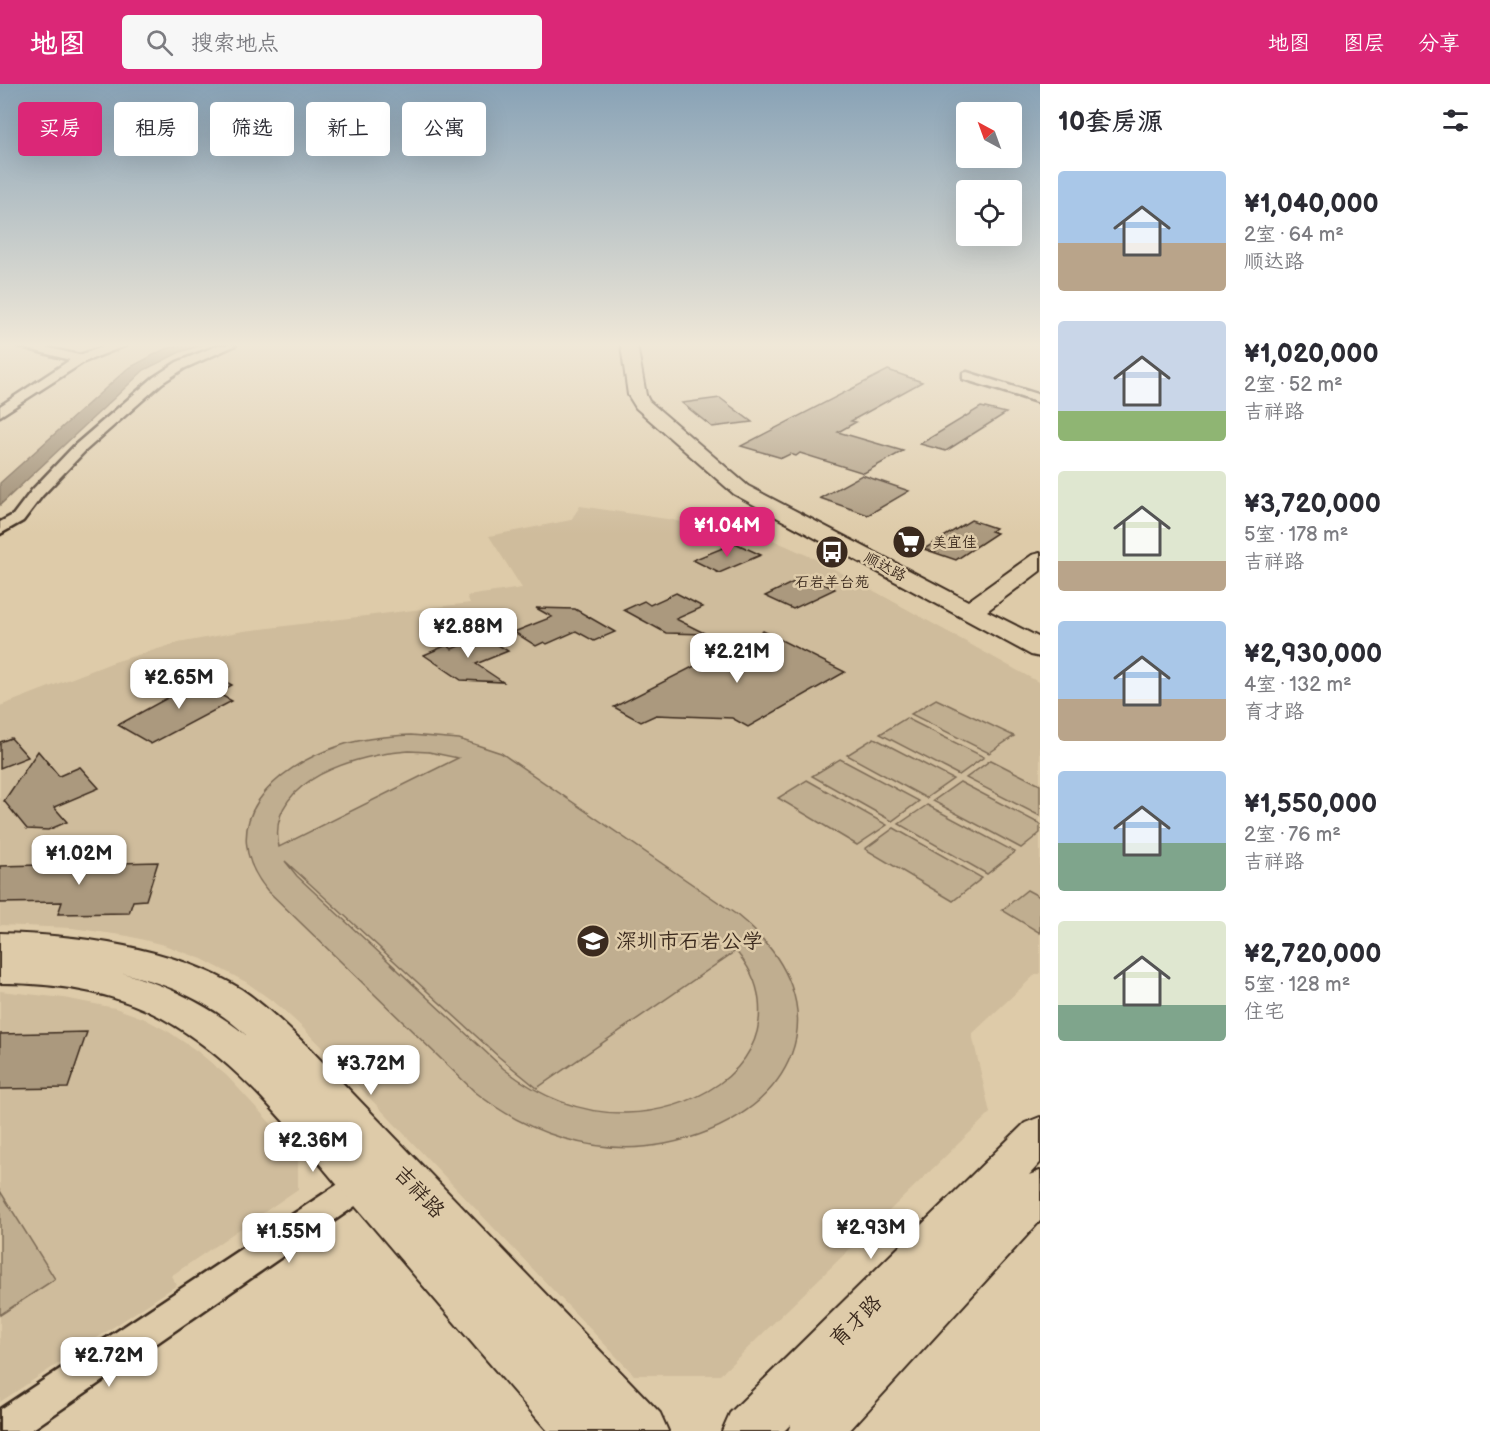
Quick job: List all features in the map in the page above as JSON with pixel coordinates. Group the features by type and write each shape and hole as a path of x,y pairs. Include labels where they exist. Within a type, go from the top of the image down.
{"street":[{"path":"0,529 18,518 37,493 88,440 125,408"},
{"name":"顺达路","path":"646,408 741,490 1040,649"},
{"path":"969,612 1040,560"},
{"name":"吉祥路","path":"0,946 32,946 81,951 157,970 217,993 258,1022 302,1066 642,1431"},
{"name":"吉祥路","path":"0,970 60,972 101,981 146,996 193,1018 228,1042 261,1072 363,1184 582,1431"},
{"name":"育才路","path":"748,1431 1040,1135"},
{"path":"0,1430 363,1184"},
{"path":"814,1431 1040,1191"}],"shaded area":[{"path":"84,408 104,408 0,505 0,483"},
{"name":"深圳市石岩公学","path":"580,506 673,520 733,537 753,531 822,562 1040,683 1040,974 1036,974 972,1034 990,1113 720,1375 634,1375 303,1028 278,1005 246,982 202,959 164,945 128,936 72,928 0,925 0,706 114,662 178,643 244,631 470,603 467,596 522,588 489,536 571,520"},
{"path":"936,699 1014,736 989,753 911,714"},
{"path":"906,718 984,757 959,775 880,734"},
{"path":"411,735 459,739 501,753 737,915 771,950 791,986 797,1021 791,1054 774,1085 746,1110 710,1131 665,1144 639,1147 589,1144 540,1130 495,1106 474,1091 267,890 252,865 246,842 249,821 258,801 273,783 293,768 315,755 348,743","holes":["429,752 458,758 279,847 279,823 286,804 301,788 320,775 342,765 388,753","285,861 499,1057 537,1088 734,952 731,950 733,948 743,960 758,994 758,1027 750,1049 737,1068 719,1084 674,1105 650,1111 609,1113 561,1102 517,1079 504,1069 297,876"]},
{"path":"874,738 953,779 926,798 847,755"},
{"path":"840,759 919,801 892,821 812,776"},
{"path":"991,760 1040,785 1040,816 966,778"},
{"path":"807,780 887,825 857,845 778,798"},
{"path":"960,782 1040,824 1040,833 1021,848 933,801"},
{"path":"927,805 1015,852 987,874 899,824"},
{"path":"894,828 982,878 953,901 865,849"},
{"path":"1027,890 1040,897 1040,933 1002,910"},
{"path":"0,991 64,998 115,1008 143,1018 169,1032 227,1076 298,1153 298,1189 171,1276 177,1285 0,1402"},
{"path":"0,1191 55,1279 0,1315"}],"building":[{"path":"688,408 733,408 752,422 712,427"},
{"path":"815,408 875,408 851,421 856,422 838,432 903,451 864,473 800,453 796,456 790,454 782,458 741,446"},
{"path":"980,408 1006,413 946,451 920,444"},
{"path":"862,475 909,491 868,515 820,498"},
{"path":"971,520 995,528 991,531 997,533 956,560 924,549"},
{"path":"735,543 761,555 719,573 693,560"},
{"path":"806,576 835,589 793,609 765,596"},
{"path":"676,593 703,607 676,619 706,634 666,633 624,610 644,601 650,605"},
{"path":"536,608 575,609 615,632 594,641 576,631 547,644 544,642 536,646 514,632 552,617"},
{"path":"763,631 845,672 748,727 732,718 656,715 641,722 614,707"},
{"path":"484,636 508,651 476,664 503,682 461,680 424,655 447,645 452,649"},
{"path":"211,674 232,685 217,693 232,701 151,744 118,725"},
{"path":"11,738 28,757 0,768 0,742"},
{"path":"38,751 59,776 80,767 99,788 54,807 67,822 48,830 27,829 4,801"},
{"path":"158,862 146,900 133,901 129,913 58,914 62,902 0,903 0,866"},
{"path":"87,1032 68,1088 0,1089 0,1034"}],"place":[{"name":"美宜佳","path":"909,542"},
{"name":"石岩羊台苑","path":"832,552"},
{"name":"深圳市石岩公学","path":"593,941"}]}
